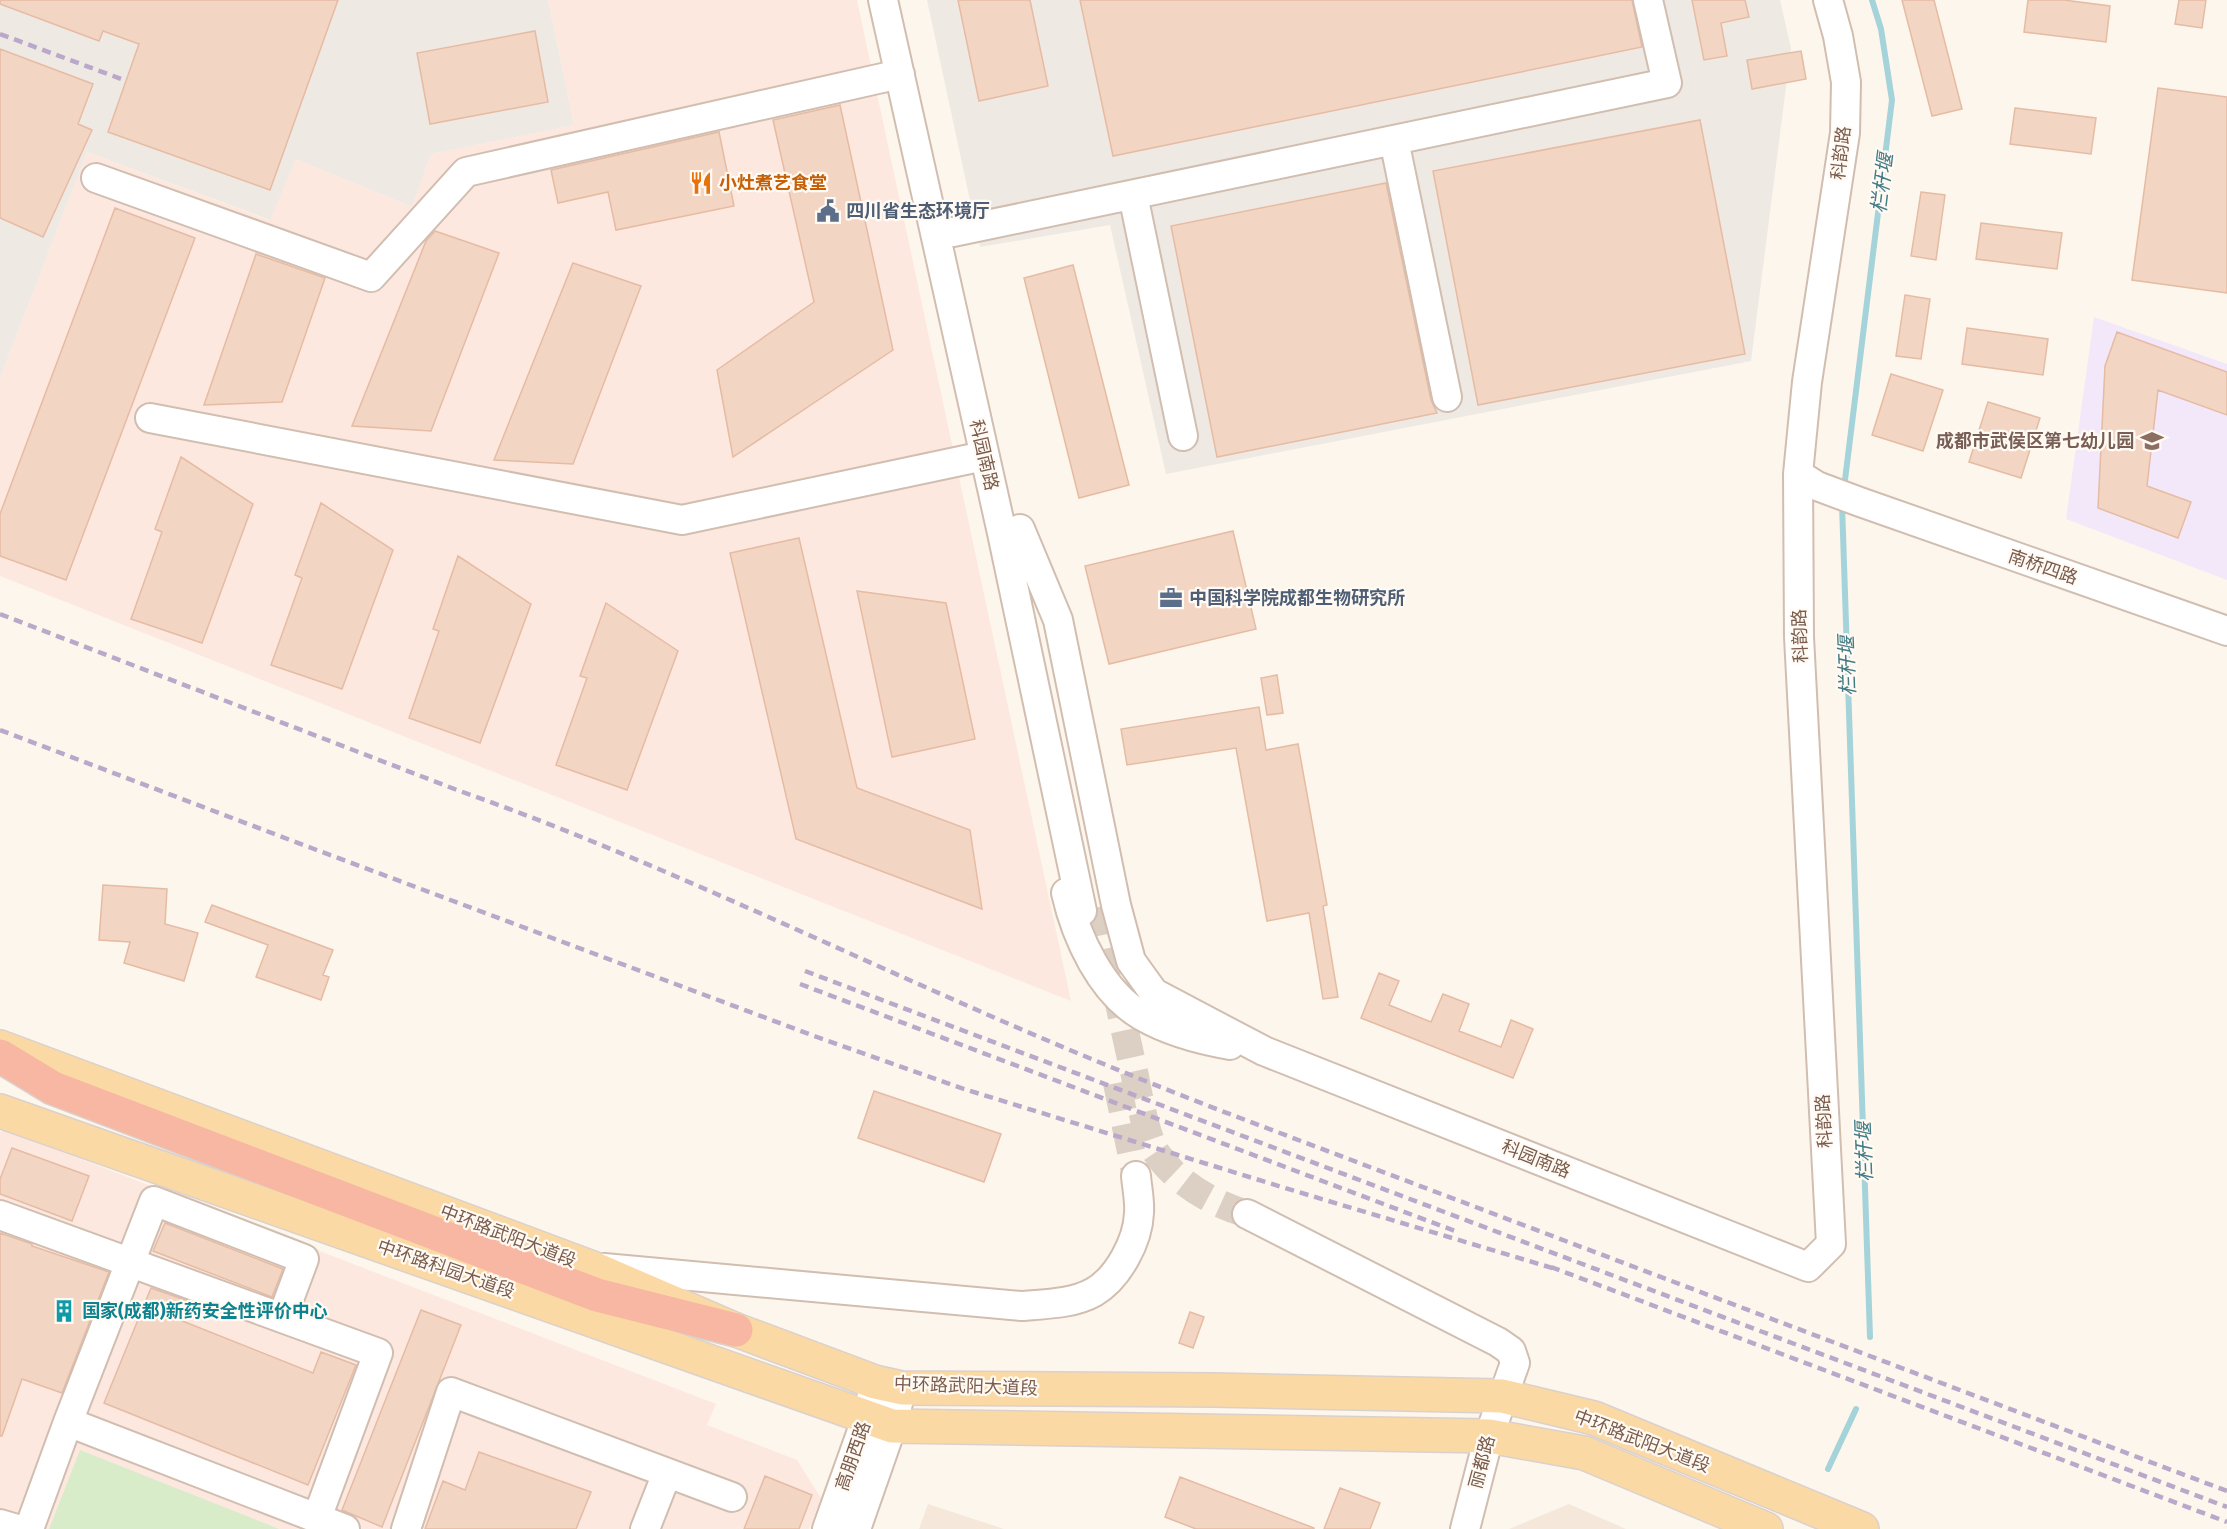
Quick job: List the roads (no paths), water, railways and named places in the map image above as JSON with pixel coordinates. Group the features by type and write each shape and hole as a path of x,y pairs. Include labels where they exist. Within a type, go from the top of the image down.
{"highway":[{"path":"0,1056 53,1088 736,1330"}],"main road":[{"name":"中环路武阳大道段","path":"0,1047 594,1281"},
{"name":"中环路科园大道段","path":"0,1111 879,1421"},
{"name":"中环路武阳大道段","path":"736,1330 889,1385 1502,1396 1594,1418 1862,1529"},
{"name":"中环路武阳大道段","path":"879,1421 1489,1436 1584,1453 1766,1529"}],"street":[{"name":"科园南路","path":"883,0 984,456 1011,531"},
{"name":"科园南路","path":"901,0 953,232 1011,531 1092,909"},
{"path":"953,232 1666,83 1648,0"},
{"name":"科韵路","path":"1808,1266 1831,1244 1799,638 1807,480 1807,382 1845,133 1846,82 1838,36 1828,0"},
{"path":"96,178 371,278 466,172 900,74"},
{"path":"1394,140 1447,397"},
{"path":"1133,195 1183,436"},
{"path":"150,418 682,520 984,456"},
{"name":"南桥四路","path":"1807,480 1860,502 2227,631"},
{"path":"1092,909 1154,993 1264,1051"},
{"path":"1092,909 1086,950 1100,975 1112,990 1141,1016 1211,1042 1264,1051"},
{"name":"科园南路","path":"1264,1051 1808,1266"},
{"path":"594,1281 1021,1306 1062,1303 1094,1292 1114,1273 1132,1247 1139,1214 1136,1176"},
{"path":"29,1529 154,1201 304,1259 282,1318"},
{"name":"丽都路","path":"1247,1214 1498,1342 1511,1351 1515,1363 1489,1436 1465,1529"},
{"path":"0,1215 378,1353 316,1518"},
{"name":"高朋西路","path":"856,1529 889,1385"},
{"path":"405,1529 451,1392 732,1497"},
{"name":"高朋西路","path":"827,1529 879,1421"},
{"path":"68,1422 345,1529"},
{"path":"645,1529 667,1473"},
{"path":"0,1524 17,1529"}],"waterway":[{"name":"栏杆堰","path":"1844,488 1892,100 1881,29 1872,0"},
{"name":"栏杆堰","path":"1842,504 1870,1337"},
{"name":"栏杆堰","path":"1828,1469 1856,1409"}],"tunnel":[{"path":"1099,907 1141,1104 1155,1151 1173,1173 1184,1182 1208,1198 1247,1214"},
{"path":"1117,1083 1136,1176"}],"railway":[{"path":"0,34 124,80"},
{"path":"0,614 584,838 710,891 1088,1058 1186,1097 2227,1491"},
{"path":"0,730 817,1037 964,1089 1559,1270"},
{"path":"805,971 2227,1507"},
{"path":"800,984 1455,1231"},
{"path":"1551,1267 2227,1522"}],"place":[{"name":"小灶煮艺食堂","path":"701,183"},
{"name":"四川省生态环境厅","path":"828,211"},
{"name":"成都市武侯区第七幼儿园","path":"2152,441"},
{"name":"中国科学院成都生物研究所","path":"1171,598"},
{"name":"国家(成都)新药安全性评价中心","path":"64,1311"}]}
